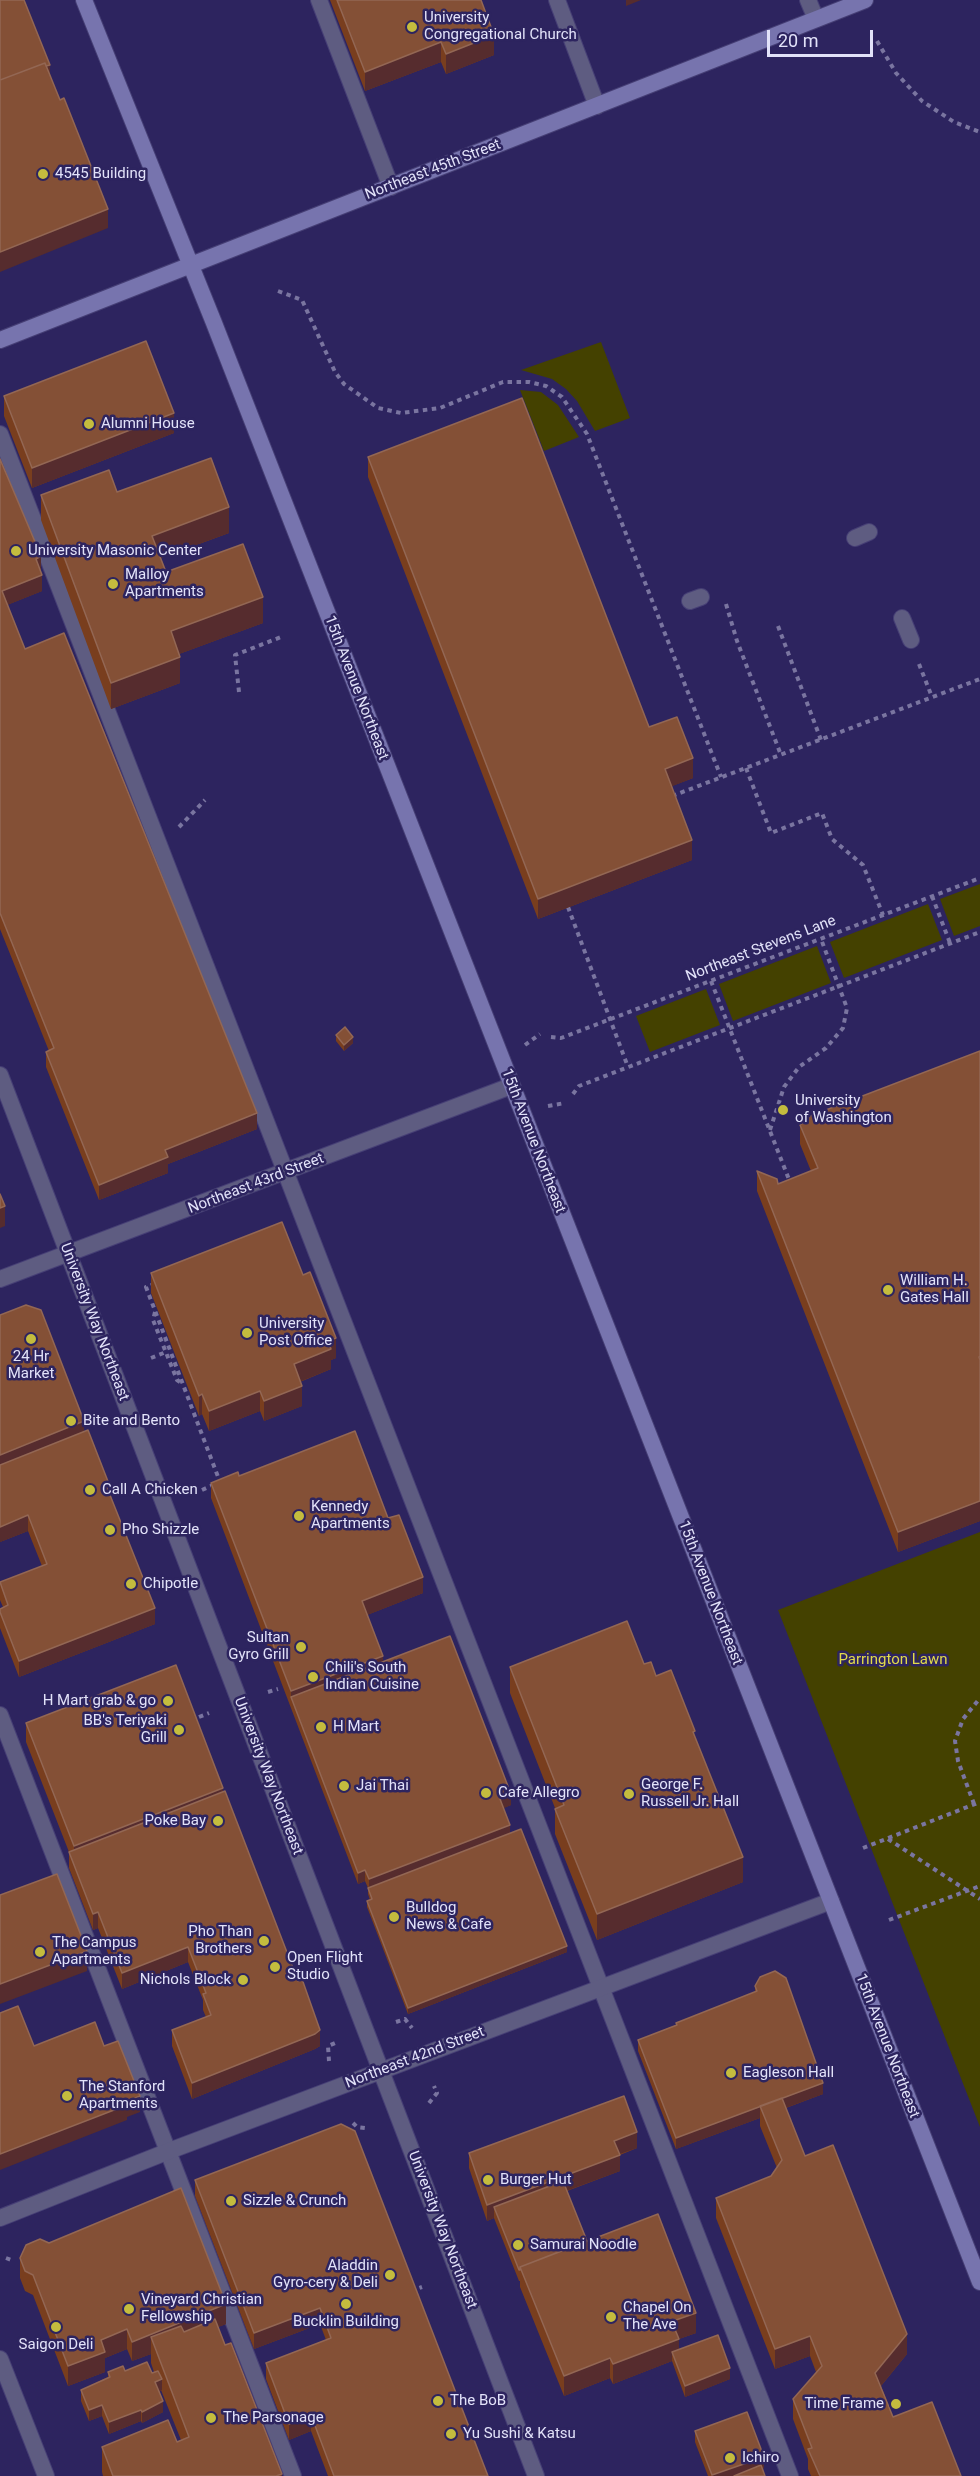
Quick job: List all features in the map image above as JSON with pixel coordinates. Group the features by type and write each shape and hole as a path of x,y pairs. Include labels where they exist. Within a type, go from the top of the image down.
{"main road":[{"name":"15th Avenue Northeast","path":"84,0 190,265 980,2282"},
{"name":"Northeast 45th Street","path":"0,340 865,0"}],"street":[{"path":"319,0 391,187"},
{"path":"557,0 597,106"},
{"path":"808,0 816,19"},
{"path":"0,434 162,846 285,1172 790,2476"},
{"path":"902,618 910,640"},
{"name":"University Way Northeast","path":"0,1076 536,2476"},
{"name":"Northeast 43rd Street","path":"0,1280 511,1086"},
{"path":"0,1715 170,2151 293,2476"},
{"name":"Northeast 42nd Street","path":"0,2218 170,2151 831,1901"},
{"path":"0,2359 46,2476"}],"path":[{"path":"877,41 896,73 922,101 954,122 980,132"},
{"path":"278,291 302,300 334,372 344,384 378,408 401,413 440,408 503,382 529,382 546,386 562,397 587,434 721,777"},
{"path":"724,600 737,641 781,755"},
{"path":"777,626 821,740"},
{"path":"239,692 235,655 281,637"},
{"path":"917,657 932,697"},
{"path":"668,798 980,679"},
{"path":"746,768 771,833 822,813 832,840 863,865 883,915"},
{"path":"683,781 687,791"},
{"name":"Northeast Stevens Lane","path":"550,1036 561,1038 980,878"},
{"path":"933,896 951,944"},
{"path":"568,908 628,1067"},
{"path":"573,1094 579,1086 980,932"},
{"path":"770,1130 789,1080 799,1067 826,1048 843,1028 847,1008 821,939"},
{"path":"711,981 791,1186"},
{"path":"156,1283 146,1287 222,1482 202,1490"},
{"path":"155,1309 153,1320 177,1380 184,1384"},
{"path":"151,1358 166,1352"},
{"path":"268,1692 278,1689"},
{"path":"974,1804 958,1761 955,1741 963,1719 980,1698"},
{"path":"199,1717 209,1713"},
{"path":"863,1848 980,1802"},
{"path":"888,1839 980,1899"},
{"path":"889,1920 980,1887"},
{"path":"968,1891 980,1893"},
{"path":"396,2022 405,2019 412,2028"},
{"path":"329,2061 328,2046 335,2043"},
{"path":"429,2103 436,2093 434,2086"},
{"path":"353,2123 357,2127 365,2128"},
{"path":"353,2135 357,2127"},
{"path":"6,2258 14,2260"},
{"path":"411,2291 422,2287"}],"green space":[{"path":"601,342 630,418 595,431 577,401 566,389 552,379 521,370"},
{"path":"520,390 541,392 558,405 579,437 544,451"},
{"path":"980,884 980,926 954,936 940,899"},
{"path":"928,904 942,940 844,978 830,942"},
{"path":"817,946 831,983 733,1021 719,984"},
{"path":"706,989 720,1025 650,1052 636,1016"},
{"name":"Parrington Lawn","path":"980,1532 980,2127 778,1610"}],"building":[{"path":"0,0 24,0 50,65 46,66 45,63 0,80"},
{"name":"University Congregational Church","path":"337,0 481,0 494,35 446,54 441,42 365,72"},
{"name":"4545 Building","path":"45,63 60,100 64,98 108,209 0,252 0,80"},
{"name":"Alumni House","path":"146,341 174,413 32,468 4,396"},
{"path":"522,398 649,727 677,717 693,758 665,769 692,840 538,899 368,457"},
{"name":"Malloy Apartments","path":"211,458 229,507 152,536 166,572 243,544 263,597 171,631 180,657 111,683 41,495 109,470 117,492"},
{"path":"0,459 41,556 36,559 42,575 2,591 25,649 64,633 257,1113 165,1150 168,1157 99,1185 46,1052 54,1048 0,913"},
{"path":"345,1027 353,1037 344,1045 336,1035"},
{"name":"William H. Gates Hall","path":"980,1051 980,1501 898,1532 757,1171 777,1179 778,1184 818,1168 800,1125 806,1121 805,1118"},
{"path":"0,1194 5,1206 0,1208"},
{"name":"University Post Office","path":"282,1222 303,1275 310,1272 336,1338 328,1341 331,1349 294,1364 302,1386 264,1401 260,1391 209,1411 202,1394 199,1396 151,1273"},
{"path":"26,1305 41,1310 84,1421 0,1455 0,1315"},
{"path":"88,1430 109,1484 106,1485 155,1608 19,1661 0,1612 0,1609 8,1605 0,1582 47,1564 28,1515 0,1527 0,1465"},
{"path":"355,1431 388,1518 399,1515 423,1577 362,1601 383,1656 291,1691 211,1483 238,1472 239,1476"},
{"name":"George F. Russell Jr. Hall","path":"627,1621 644,1664 651,1662 656,1676 671,1670 743,1857 597,1914 555,1809 564,1805 510,1667"},
{"path":"450,1636 511,1794 500,1799 510,1825 369,1879 365,1870 358,1873 291,1697"},
{"path":"176,1665 223,1788 74,1846 26,1723"},
{"path":"225,1791 298,1981 302,1979 320,2030 192,2083 172,2030 211,2015 203,1994 206,1993 188,1947 122,1973 98,1912 93,1914 69,1852"},
{"path":"521,1829 567,1946 408,2008 367,1901 372,1899 368,1888"},
{"name":"The Campus Apartments","path":"57,1874 87,1951 0,1984 0,1895"},
{"name":"Eagleson Hall","path":"775,1971 786,1978 823,2083 676,2138 638,2040 757,1991 755,1986 760,1977"},
{"name":"The Stanford Apartments","path":"18,2006 34,2046 95,2022 104,2046 118,2041 140,2096 126,2102 127,2105 0,2154 0,2013"},
{"path":"624,2096 637,2132 614,2141 620,2155 487,2205 469,2153"},
{"path":"782,2098 805,2156 833,2145 907,2334 875,2373 893,2417 932,2402 961,2476 820,2476 808,2449 812,2448 793,2399 822,2366 810,2336 775,2349 716,2198 771,2176 782,2160 760,2106"},
{"path":"341,2124 355,2131 488,2476 334,2476 311,2415 289,2424 266,2363 331,2338 320,2308 254,2333 195,2180"},
{"path":"563,2181 587,2241 520,2267 519,2270 494,2207"},
{"name":"Vineyard Christian Fellowship","path":"181,2188 226,2304 132,2342 127,2329 101,2340 105,2352 68,2366 33,2275 25,2271 20,2258 26,2245 40,2239 49,2243"},
{"name":"Chapel On The Ave","path":"658,2214 696,2313 676,2320 677,2325 674,2327 679,2339 613,2364 610,2358 564,2376 520,2267"},
{"name":"The Parsonage","path":"215,2319 225,2345 231,2343 282,2474 276,2476 113,2476 102,2447 168,2420 177,2442 189,2437 151,2337 181,2326 184,2332"},
{"path":"718,2335 730,2368 685,2386 672,2352"},
{"path":"147,2362 152,2373 158,2371 162,2379 155,2382 163,2401 142,2412 141,2410 109,2422 102,2405 89,2410 81,2390 110,2377 108,2372 123,2366 125,2371"},
{"path":"747,2412 764,2457 712,2475 695,2431"},
{"path":"761,2465 765,2476 734,2476"}],"place":[{"name":"University Congregational Church","path":"412,27"},
{"name":"4545 Building","path":"43,174"},
{"name":"Alumni House","path":"89,424"},
{"name":"University Masonic Center","path":"16,551"},
{"name":"Malloy Apartments","path":"113,584"},
{"name":"University of Washington","path":"783,1110"},
{"name":"William H. Gates Hall","path":"888,1290"},
{"name":"University Post Office","path":"247,1333"},
{"name":"24 Hr Market","path":"31,1339"},
{"name":"Bite and Bento","path":"71,1421"},
{"name":"Call A Chicken","path":"90,1490"},
{"name":"Kennedy Apartments","path":"299,1516"},
{"name":"Pho Shizzle","path":"110,1530"},
{"name":"Chipotle","path":"131,1584"},
{"name":"Sultan Gyro Grill","path":"301,1647"},
{"name":"Chili's South Indian Cuisine","path":"313,1677"},
{"name":"H Mart grab & go","path":"168,1701"},
{"name":"H Mart","path":"321,1727"},
{"name":"BB's Teriyaki Grill","path":"179,1730"},
{"name":"Jai Thai","path":"344,1786"},
{"name":"Cafe Allegro","path":"486,1793"},
{"name":"George F. Russell Jr. Hall","path":"629,1794"},
{"name":"Poke Bay","path":"218,1821"},
{"name":"Bulldog News & Cafe","path":"394,1917"},
{"name":"Pho Than Brothers","path":"264,1941"},
{"name":"The Campus Apartments","path":"40,1952"},
{"name":"Open Flight Studio","path":"275,1967"},
{"name":"Nichols Block","path":"243,1980"},
{"name":"Eagleson Hall","path":"731,2073"},
{"name":"The Stanford Apartments","path":"67,2096"},
{"name":"Burger Hut","path":"488,2180"},
{"name":"Sizzle & Crunch","path":"231,2201"},
{"name":"Samurai Noodle","path":"518,2245"},
{"name":"Aladdin Gyro-cery & Deli","path":"390,2275"},
{"name":"Bucklin Building","path":"346,2304"},
{"name":"Vineyard Christian Fellowship","path":"129,2309"},
{"name":"Chapel On The Ave","path":"611,2317"},
{"name":"Saigon Deli","path":"56,2327"},
{"name":"The BoB","path":"438,2401"},
{"name":"Time Frame","path":"896,2404"},
{"name":"The Parsonage","path":"211,2418"},
{"name":"Yu Sushi & Katsu","path":"451,2434"},
{"name":"Ichiro","path":"730,2458"}]}
